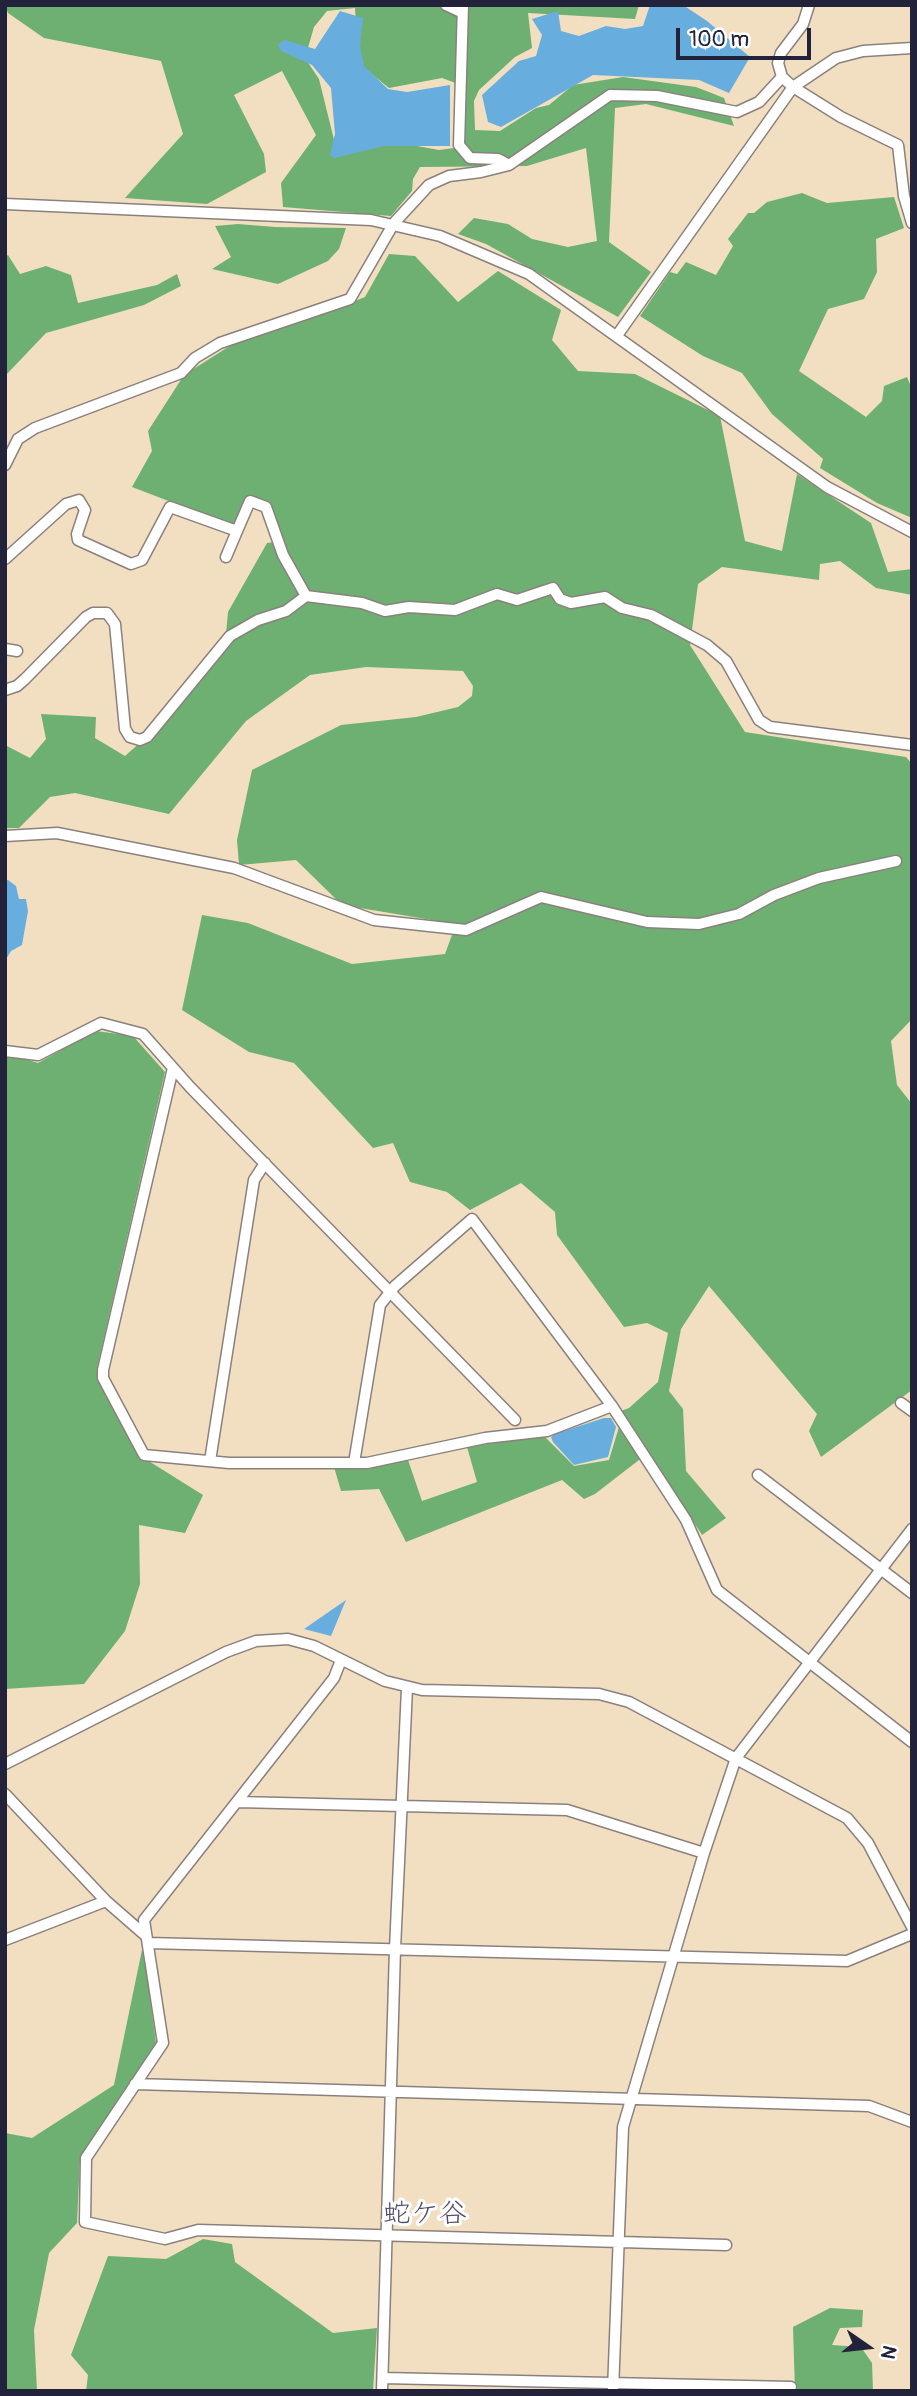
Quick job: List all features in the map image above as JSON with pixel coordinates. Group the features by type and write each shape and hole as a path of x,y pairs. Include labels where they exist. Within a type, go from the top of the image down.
{"street":[{"path":"446,5 462,8 459,145 470,158 498,159 509,165"},
{"path":"809,5 803,24 781,53 778,63 782,76 793,87 841,117 898,145 904,196 911,218"},
{"path":"618,334 793,87 836,58 863,51 912,48"},
{"path":"5,465 18,439 35,428 181,373 195,358 220,343 350,299 394,223 429,185 449,176 509,165 610,95 657,96 737,112 759,102 782,76"},
{"path":"8,203 394,223 440,236 529,274 618,334 827,487 912,532"},
{"path":"5,559 71,501 82,501 85,506 77,534 78,540 131,564 142,560 170,507 237,531"},
{"path":"226,556 250,501 266,507 283,555 306,596"},
{"path":"5,690 25,679 86,617 93,613 107,613 115,624 125,729 130,737 143,739 230,636 258,620 286,611 306,596 362,603 385,611 408,607 456,610 497,594 522,599 548,588 556,591 560,599 572,603 606,597 621,608 651,615 681,629 726,661 741,684 758,720 770,727 912,745"},
{"path":"5,836 57,833 222,865 245,871 374,920 467,930 541,897 647,922 699,924 739,914 774,895 819,878 896,861"},
{"path":"5,1051 38,1055 101,1023 143,1034 515,1420"},
{"path":"173,1068 103,1370 103,1378 144,1455 210,1461 354,1463 485,1438 547,1431 612,1406"},
{"path":"210,1461 254,1180 265,1163"},
{"path":"354,1463 380,1305 390,1292 472,1219 612,1406 686,1520 717,1590 912,1742"},
{"path":"901,1403 912,1411"},
{"path":"758,1475 912,1593"},
{"path":"613,2388 619,2155 630,2098 704,1853 737,1758 808,1661 912,1528"},
{"path":"5,1764 226,1652 257,1641 288,1640 314,1646 407,1688 599,1694 627,1701 847,1818 868,1843 912,1927"},
{"path":"341,1660 334,1678 144,1920 163,2043 86,2158 85,2222 164,2239 198,2230 726,2245"},
{"path":"382,2391 395,1950 407,1688"},
{"path":"5,1794 147,1939 395,1950 847,1961 912,1934"},
{"path":"238,1802 567,1810 704,1853"},
{"path":"5,1940 106,1900"},
{"path":"135,2084 869,2106 912,2122"},
{"path":"383,2378 613,2388 791,2387"}],"green space":[{"path":"5,5 639,5 635,19 528,13 532,48 515,57 479,90 474,101 475,130 500,131 536,108 549,105 573,85 623,77 696,87 724,98 734,126 646,104 615,108 609,242 651,272 618,317 486,244 458,234 474,218 508,224 532,239 568,247 597,241 586,148 527,166 420,167 413,179 412,191 391,216 283,207 281,183 316,135 282,71 234,95 264,154 266,172 207,204 125,198 183,134 161,61 44,38 8,13","holes":["355,8 358,63 389,88 442,78 461,85 462,134 454,148 439,150 395,142 338,156 319,79 305,58 314,27 327,11"]},
{"path":"802,193 827,203 894,197 904,228 876,239 877,272 864,299 828,309 799,371 866,417 882,401 884,386 907,377 912,389 912,518 877,503 820,468 823,459 772,414 742,373 703,356 640,316 670,272 677,274 686,262 716,275 733,246 728,239 748,213 754,213 767,202"},
{"path":"238,224 346,228 339,249 328,261 278,284 212,269 231,257 215,226"},
{"path":"389,254 415,256 458,302 498,271 561,310 552,340 578,371 635,374 720,416 745,541 782,551 797,474 871,523 888,572 912,569 912,595 876,588 840,561 820,564 819,580 722,567 698,584 690,645 745,732 906,757 912,764 912,1019 891,1041 897,1085 912,1104 912,1390 821,1457 809,1431 817,1414 709,1286 681,1329 669,1391 683,1409 686,1471 726,1518 702,1535 648,1453 595,1494 584,1499 562,1480 406,1542 379,1489 341,1491 334,1467 408,1460 422,1501 477,1482 467,1447 544,1436 574,1466 609,1460 619,1427 610,1415 629,1408 658,1382 668,1333 647,1323 624,1327 557,1235 555,1212 521,1183 470,1210 447,1192 410,1182 393,1143 373,1148 294,1063 249,1052 182,1010 202,915 248,923 352,964 445,954 456,924 342,905 296,860 239,865 237,840 252,770 341,725 416,717 458,707 472,696 473,686 463,671 366,667 310,675 246,721 169,814 75,793 50,797 19,828 5,828 5,745 30,758 46,739 41,714 96,717 95,738 125,756 160,725 225,645 228,612 267,543 282,541 269,505 250,498 234,526 132,487 152,451 148,431 184,375 236,342 299,323 365,297"},
{"path":"8,255 20,274 46,266 71,275 78,303 157,285 177,274 181,286 144,305 46,333 5,376 5,257"},
{"path":"96,1031 133,1036 165,1072 97,1368 102,1388 139,1455 203,1495 185,1533 139,1525 140,1584 125,1631 84,1684 5,1689 5,1056 12,1055 38,1063"},
{"path":"143,1945 156,2043 80,2159 77,2223 49,2253 34,2330 37,2391 5,2391 5,2133 32,2138 114,2085"},
{"path":"203,2239 232,2244 235,2262 333,2333 377,2328 373,2391 86,2391 88,2375 71,2355 108,2256 166,2259"},
{"path":"830,2308 863,2310 862,2327 840,2328 832,2345 861,2347 872,2363 873,2391 795,2391 793,2327"}],"water":[{"path":"650,5 683,5 750,57 729,93 699,80 593,75 501,127 488,122 482,95 519,61 536,56 542,35 532,19 558,11 561,31 579,36 606,26 625,29 643,26"},
{"path":"340,11 363,18 360,46 364,66 388,89 407,92 450,85 450,146 384,146 334,158 330,155 335,134 331,88 312,65 281,51 278,44 285,40 315,49"},
{"path":"8,880 16,886 19,899 26,899 28,911 22,945 11,951 5,961 5,881"},
{"path":"611,1418 616,1427 608,1457 574,1465 553,1442 551,1437 555,1434"},
{"path":"346,1600 331,1636 304,1629"}],"district":[{"name":"蛇ケ谷","path":"425,2215"}]}
